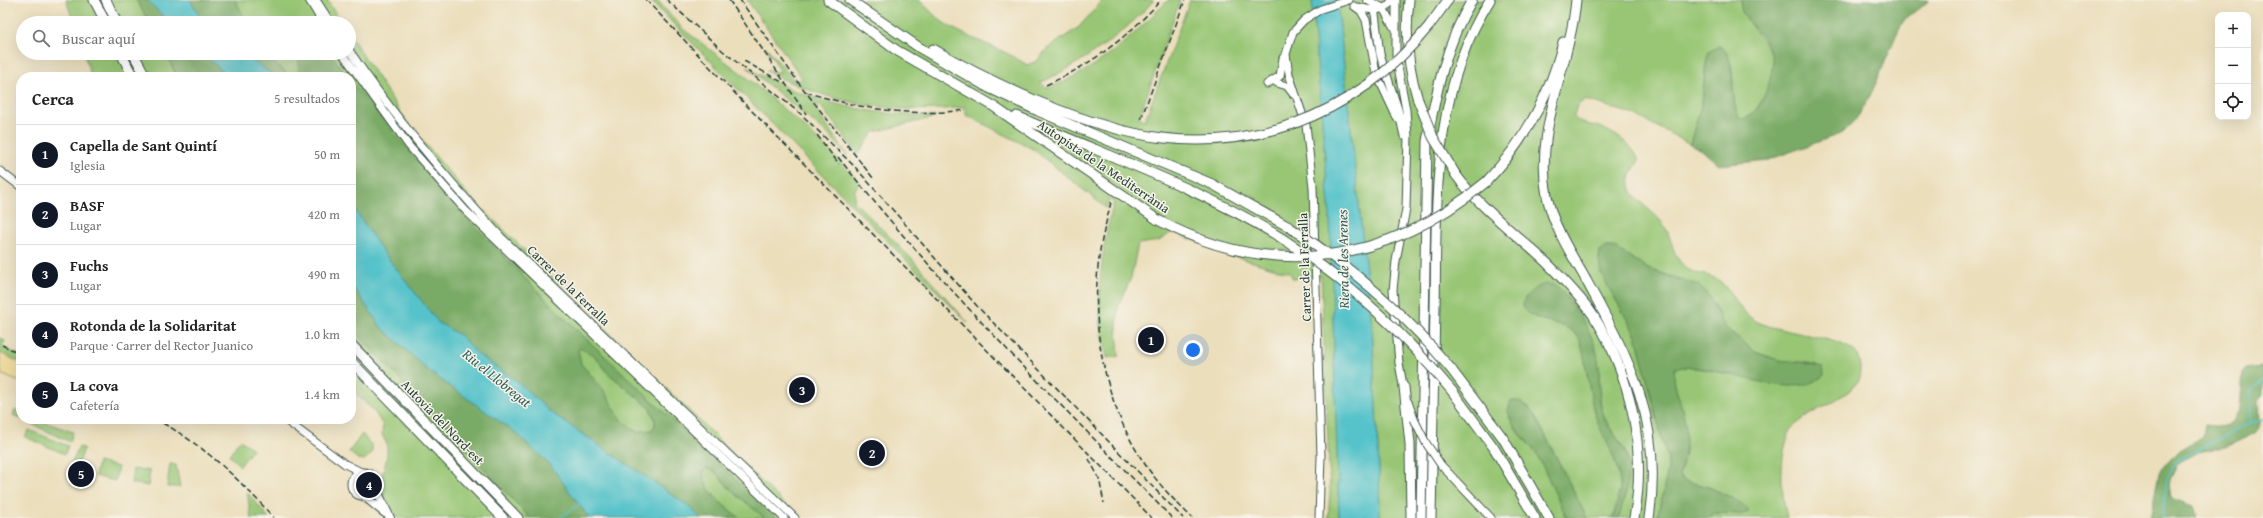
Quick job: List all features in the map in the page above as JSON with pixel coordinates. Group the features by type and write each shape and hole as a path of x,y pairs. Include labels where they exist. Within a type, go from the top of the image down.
{"highway":[{"path":"94,0 102,16"},
{"path":"106,0 114,16"},
{"name":"Autopista de la Mediterrània","path":"828,0 896,50 990,104 1158,220 1193,236 1242,251 1293,257 1332,254 1381,244 1423,226 1456,206 1486,182 1507,159 1525,134 1545,96 1561,51 1570,0"},
{"path":"850,0 914,44 989,88 1044,114 1206,181 1236,196 1317,244 1375,290 1423,336 1451,369 1503,438 1549,518"},
{"name":"Autopista de la Mediterrània","path":"860,0 917,39 978,74 1056,109 1110,128 1152,138 1207,140 1252,135 1293,124 1328,110 1368,86 1401,58 1448,0"},
{"path":"1409,0 1407,16 1408,54 1418,100 1433,137 1456,175 1483,206 1567,284 1592,315 1603,333 1622,376 1635,427 1639,480 1634,518"},
{"path":"1421,518 1427,142 1437,89 1453,41 1472,0"},
{"path":"1431,518 1437,204 1441,137 1455,74 1471,34 1490,0"},
{"path":"1576,0 1569,46 1546,133 1544,158 1545,184 1550,209 1560,231 1617,337 1639,390 1646,415 1652,453 1653,490 1650,518"},
{"path":"124,60 130,72"},
{"path":"137,60 143,72"},
{"path":"990,104 1067,138 1186,187 1234,210 1283,239 1340,280 1387,320 1421,354 1452,391 1498,455 1535,518"},
{"name":"Autovia del Nord-est","path":"356,349 518,518"},
{"name":"Autovia del Nord-est","path":"356,366 503,518"},
{"path":"1404,387 1410,444 1411,518"}],"main road":[{"path":"375,487 390,518"},
{"path":"364,496 390,518"}],"street":[{"path":"309,0 319,16"},
{"path":"316,0 326,16"},
{"path":"1367,0 1384,8 1395,32"},
{"path":"1352,4 1370,10 1384,8 1392,0"},
{"path":"1396,0 1395,32 1398,73 1408,123 1406,210 1393,290 1399,363 1404,387 1414,420 1426,443 1441,465 1491,518"},
{"name":"Carrer de la Ferralla","path":"1319,518 1320,433 1313,186 1306,125 1289,74 1286,60 1288,42 1301,23 1317,11 1336,4 1352,4"},
{"path":"1352,4 1365,17 1376,73 1404,135"},
{"path":"1375,14 1380,54 1398,109 1404,135 1408,166"},
{"path":"1288,42 1280,76 1267,84 1285,80 1289,74"},
{"name":"Carrer de la Ferralla","path":"347,60 356,72"},
{"name":"Carrer de la Ferralla","path":"356,60 414,140 457,190 501,237 795,518"},
{"name":"Carrer de la Ferralla","path":"356,72 409,146 465,210 784,518"},
{"path":"1277,83 1288,87 1299,102"},
{"path":"0,171 16,183"},
{"path":"291,424 345,464 371,475 375,481 375,487 370,494 364,496 354,492 345,464"},
{"path":"351,481 355,475 361,472"}],"green space":[{"path":"66,0 136,0 146,16 72,16"},
{"path":"136,0 147,0 163,16 146,16"},
{"path":"190,0 235,0 243,16 200,16"},
{"path":"235,0 327,0 337,16 243,16"},
{"path":"650,0 657,0 683,29 750,80 809,131 860,182 855,190 854,201 911,258 968,323"},
{"path":"747,0 919,0 944,23 964,34 1007,53 1027,65 1037,61 1047,49 1079,27 1103,0 1154,0 1115,37 1087,57 1040,83 1048,88 1066,81 1082,72 1113,51 1141,27 1168,0 1180,0 1139,118 1145,120 1190,0 1312,0 1330,218 1339,518 1328,518 1330,491 1321,276 1293,279 1290,273 1243,259 1172,232 1159,241 1138,244 1131,278 1118,308 1117,329 1119,356 1107,358 1100,320 1100,287 1107,230 1114,202 1109,200 1106,208 1033,149 966,115 966,107 914,109 889,108 864,104 814,92 767,71 781,72 766,47 796,83 802,78"},
{"path":"1337,0 1741,0 1743,13 1747,21 1769,50 1772,56 1773,64 1771,80 1759,105 1750,118 1744,120 1739,118 1734,103 1731,65 1727,55 1719,46 1709,52 1705,68 1702,102 1690,144 1635,115 1590,101 1583,101 1579,104 1574,117 1583,123 1599,127 1611,133 1623,140 1633,150 1639,161 1632,173 1630,183 1632,191 1665,227 1675,253 1685,267 1693,272 1712,277 1721,282 1746,314 1752,319 1782,330 1839,343 1857,354 1860,364 1860,375 1853,387 1847,393 1808,416 1791,430 1782,462 1783,497 1787,518 1710,518 1713,514 1717,513 1742,514 1749,512 1747,508 1732,498 1707,486 1686,481 1679,476 1685,448 1685,436 1682,413 1673,375 1675,367 1691,367 1790,386 1799,384 1816,364 1778,360 1755,352 1725,327 1709,296 1698,285 1648,269 1621,251 1607,247 1600,251 1599,259 1601,274 1636,335 1668,458 1668,470 1657,518 1619,518 1626,490 1628,461 1625,450 1606,422 1602,410 1599,368 1594,346 1586,326 1561,290 1557,287 1545,285 1529,293 1526,312 1569,328 1581,340 1594,412 1611,447 1619,476 1620,487 1613,518 1587,518 1534,414 1526,405 1509,417 1518,432 1537,454 1567,518 1380,518 1372,325"},
{"path":"1741,0 1930,0 1905,19 1895,37 1868,100 1850,126 1840,134 1768,160 1719,165 1702,150 1690,144 1702,102 1707,57 1709,52 1719,46 1725,50 1729,58 1734,100 1739,118 1746,118 1753,114 1759,106 1768,85 1773,65 1770,51 1764,40 1743,14 1741,9"},
{"path":"356,45 409,125 470,197 799,518 777,518 560,314 454,205 361,95 356,88 356,72 344,72 335,60 356,60"},
{"path":"86,60 169,60 175,72 90,72"},
{"path":"169,60 210,60 223,72 175,72"},
{"path":"251,60 272,60 285,72 269,72"},
{"path":"272,60 299,60 298,72 285,72"},
{"path":"299,60 335,60 344,72 298,72"},
{"path":"747,67 792,90 815,98 886,113 936,117 874,132 858,154 819,104 813,106 848,156 827,133"},
{"path":"356,87 454,205 560,314 777,518 765,518 731,490 717,473 708,468 703,471 703,478 710,492 740,518 701,518 687,505 550,412 519,383 477,354 461,336 439,323 383,252 356,212","holes":["580,348 594,355 608,373 649,407 655,419 655,425 652,430 637,432 620,419 603,389 581,364 578,351"]},
{"path":"1607,247 1614,247 1648,269 1698,285 1709,296 1725,327 1755,352 1778,360 1801,362 1823,367 1824,375 1809,383 1792,386 1752,380 1712,370 1692,367 1675,368 1675,385 1682,407 1686,429 1685,452 1679,476 1686,481 1707,486 1739,502 1748,509 1749,512 1742,514 1717,513 1713,514 1710,518 1657,518 1668,470 1668,458 1636,335 1601,274 1599,259 1600,251"},
{"path":"1545,284 1557,286 1561,290 1584,322 1596,349 1599,366 1600,402 1606,422 1627,455 1629,468 1628,483 1619,518 1613,518 1619,497 1620,486 1617,467 1594,411 1585,360 1578,337 1566,327 1535,317 1523,308 1523,303 1527,295 1537,287"},
{"path":"356,291 381,327 430,372 516,433 550,465 589,518 530,518 356,332"},
{"path":"356,332 530,518 397,518 383,500 382,476 387,457 387,444 382,435 383,425 373,410 356,394"},
{"path":"0,338 5,340 2,347 16,354 16,361 0,353"},
{"path":"580,348 594,355 608,373 649,407 655,419 655,425 652,430 637,432 620,419 603,389 581,364 578,351"},
{"path":"2263,367 2263,395 2258,401 2259,428 2255,433 2226,447 2197,452 2178,463 2168,484 2170,498 2193,506 2197,518 2150,518 2159,473 2177,452 2202,437 2204,424 2225,426 2233,423 2240,408 2243,373 2246,369"},
{"path":"1511,400 1522,402 1534,414 1587,518 1567,518 1537,454 1512,423 1508,411"},
{"path":"15,410 16,410 16,416 13,415"},
{"path":"32,424 50,424 73,432 70,442"},
{"path":"29,430 68,446 65,454 25,437"},
{"path":"362,434 372,446 372,453 364,460 358,459 349,452"},
{"path":"240,440 253,449 240,466 229,455"},
{"path":"79,447 84,448 76,472 69,469"},
{"path":"98,462 118,467 115,481 95,476"},
{"path":"170,464 176,465 180,487 167,487"},
{"path":"705,468 714,471 731,490 765,518 740,518 728,510 721,504 705,481 703,474"},
{"path":"133,469 150,471 148,486 131,483"},
{"path":"247,492 269,518 251,518"}],"sand":[{"path":"0,353 16,361 16,381 1,374"}],"water":[{"path":"147,0 190,0 200,16 163,16"},
{"name":"Riera de les Arenes","path":"1312,0 1337,0 1372,325 1380,518 1339,518 1330,218"},
{"path":"210,60 251,60 269,72 223,72"},
{"name":"Riu el Llobregat","path":"356,212 383,252 439,323 461,336 477,354 519,383 550,412 687,505 701,518 589,518 550,465 516,433 430,372 381,327 356,291"}],"waterway":[{"path":"2163,518 2166,481 2177,461 2250,423 2251,390 2263,380"},
{"path":"2250,423 2263,420"},
{"path":"560,518 581,503"}],"railway":[{"path":"646,0 748,107 1152,518"},
{"path":"667,0 723,51 802,115 855,167 977,306 1183,518"},
{"path":"729,0 806,114"},
{"path":"740,0 798,82 873,178"},
{"path":"1046,85 1063,77 1108,49 1135,26 1161,0"},
{"path":"1141,119 1185,0"},
{"path":"744,61 782,82"},
{"path":"806,92 846,103 885,110 925,113 966,110"},
{"path":"817,135 839,164"},
{"path":"838,157 877,205 958,297 1172,518"},
{"path":"1111,202 1100,251 1097,286 1097,314 1104,369 1112,396 1134,447 1159,483 1192,518"},
{"path":"2,345 16,352"},
{"path":"164,424 188,439 219,463 247,489 274,518"},
{"path":"1089,459 1099,478 1104,503"}],"place":[{"name":"Capella de Sant Quintí","path":"1151,340"},
{"name":"Fuchs","path":"802,390"},
{"name":"BASF","path":"872,453"},
{"name":"La cova","path":"81,474"},
{"name":"Rotonda de la Solidaritat","path":"369,485"}]}
